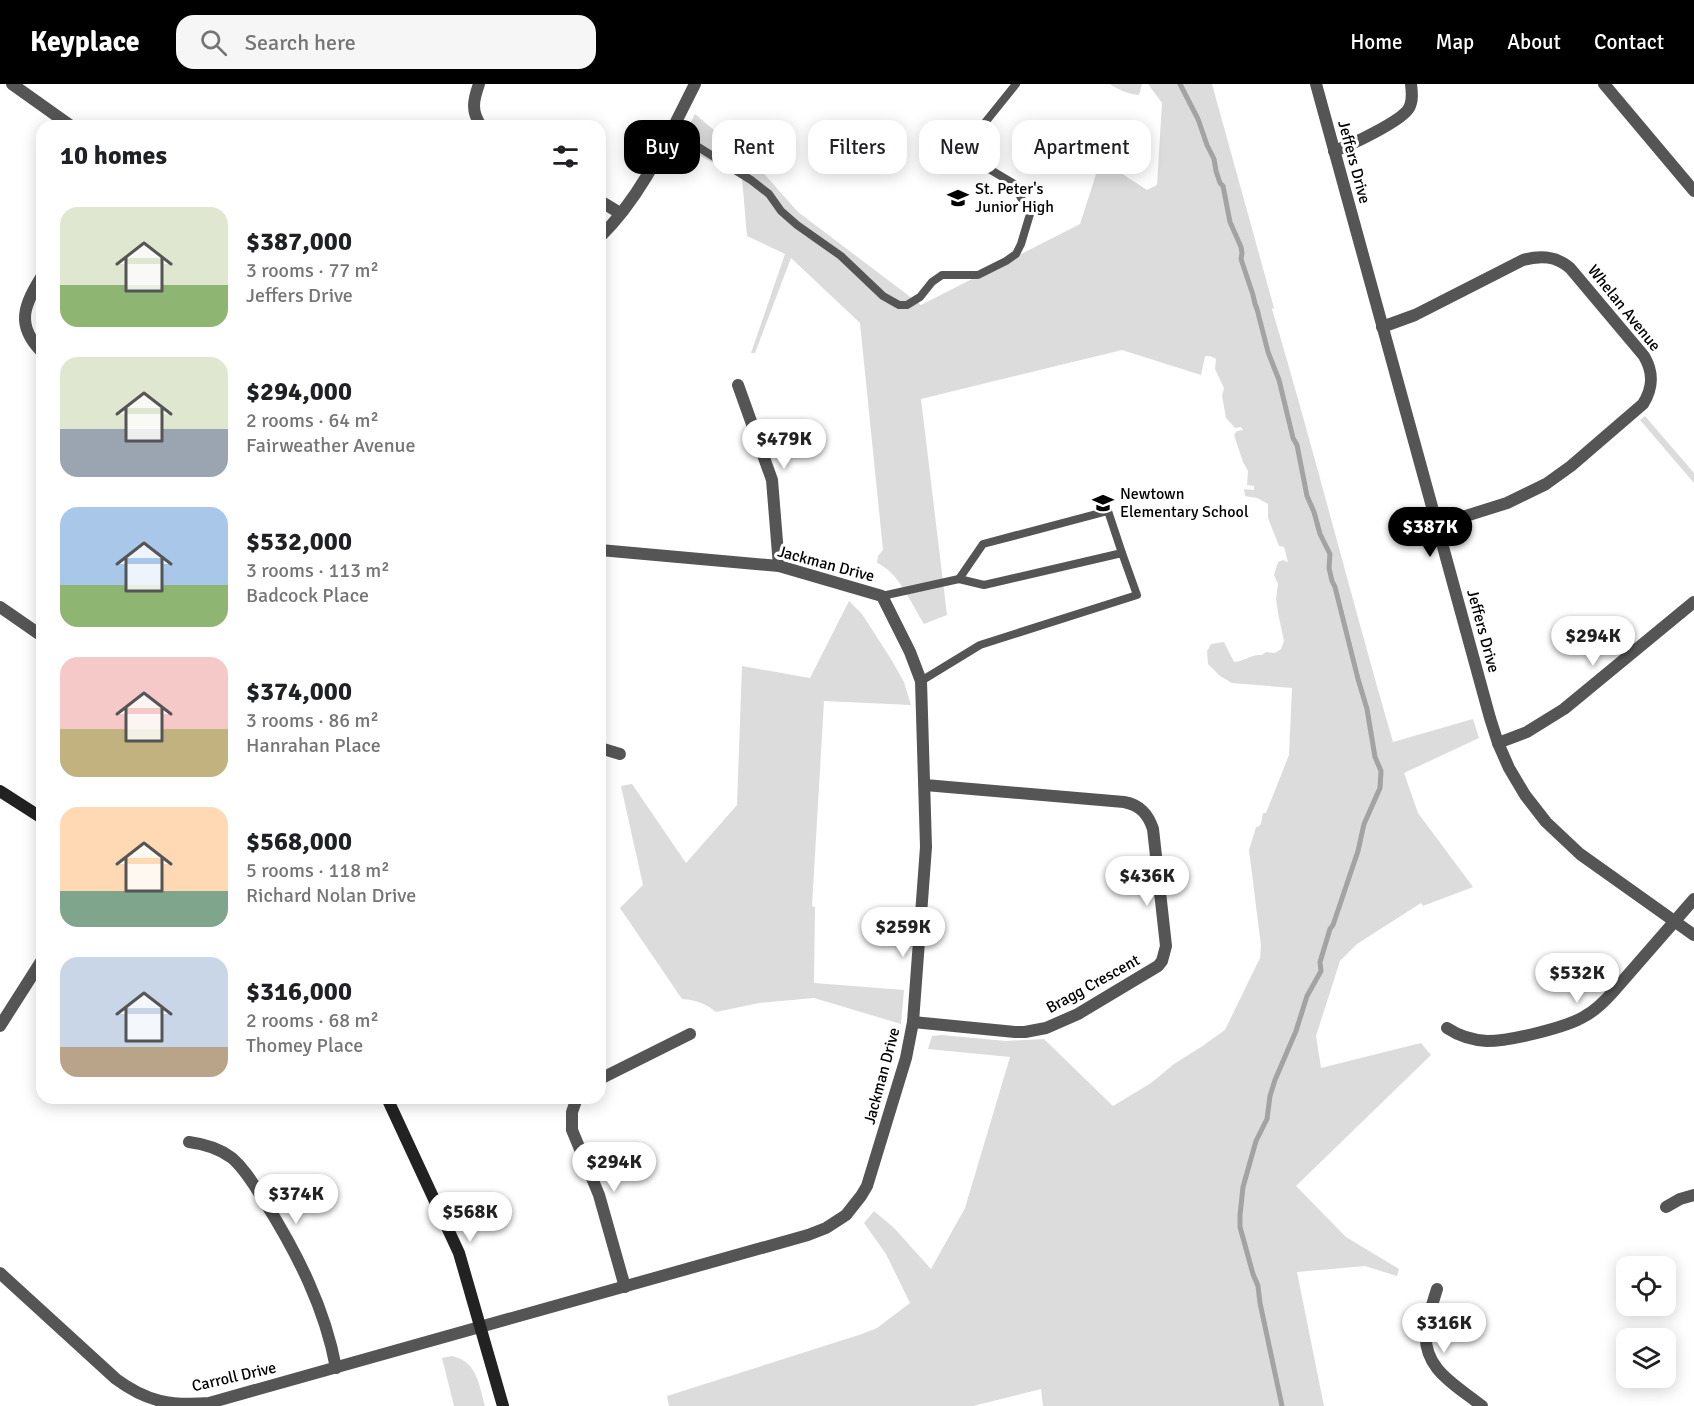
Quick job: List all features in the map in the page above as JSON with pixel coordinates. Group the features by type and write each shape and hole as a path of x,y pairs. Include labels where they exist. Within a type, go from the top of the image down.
{"main road":[{"path":"0,791 36,814"},
{"path":"390,1104 459,1253 503,1406"}],"street":[{"path":"12,84 63,120"},
{"path":"477,120 474,116 475,97 479,84"},
{"path":"676,120 695,84"},
{"name":"Jeffers Drive","path":"1316,84 1498,743 1509,768 1525,795 1557,834 1580,854 1694,934"},
{"path":"1334,151 1354,144 1404,115 1412,103 1411,84"},
{"path":"1604,84 1694,191"},
{"path":"606,230 647,174"},
{"path":"606,205 620,213"},
{"name":"Whelan Avenue","path":"1382,327 1415,315 1523,260 1548,257 1563,262 1570,268 1644,356 1651,370 1651,388 1643,404 1559,475 1507,503 1437,525"},
{"path":"36,286 26,306 24,319 26,331 36,346"},
{"path":"738,385 772,480 779,566"},
{"name":"Jackman Drive","path":"480,1328 808,1235 826,1228 846,1215 861,1196 871,1175 906,1058 913,1022 926,847 921,681 910,652 882,596 779,566 606,551"},
{"path":"1498,743 1527,732 1564,709 1694,602"},
{"path":"0,607 36,632"},
{"path":"606,750 620,754"},
{"name":"Bragg Crescent","path":"913,1022 1015,1032 1046,1028 1078,1014 1151,971 1162,961 1167,946 1153,829 1145,812 1139,807 1124,801 925,785"},
{"path":"1448,1028 1463,1037 1488,1041 1551,1029 1576,1021 1592,1012 1606,999 1694,899"},
{"path":"0,1026 36,969"},
{"path":"606,1076 690,1034"},
{"path":"575,1104 572,1112 572,1130 594,1179 607,1217 625,1287"},
{"path":"189,1142 209,1146 231,1158 240,1166 257,1190 282,1230 305,1275 325,1325 336,1368"},
{"path":"1666,1207 1680,1199 1694,1195"},
{"name":"Carroll Drive","path":"0,1274 116,1379 136,1393 158,1402 179,1405 209,1403 480,1328"},
{"path":"1437,1289 1426,1336 1428,1353 1441,1373 1482,1406"}],"lane":[{"path":"700,148 751,180 768,194 781,211 841,256 883,296 899,305 907,305 920,297 932,282 942,275 978,275 1016,254 1021,244 1030,214 1016,185 979,163 972,148 975,135 1016,84"},
{"path":"921,681 980,645 1137,595 1108,511 983,544 959,579"},
{"path":"882,596 959,579 984,585 1122,553"}],"shaded area":[{"path":"1110,84 1142,84 1139,95 1131,94"},
{"path":"1148,84 1212,84 1274,308 1272,309 1393,742 1473,719 1479,738 1404,773 1418,813 1473,887 1423,906 1421,903 1357,944 1340,961 1316,1036 1321,1068 1421,1043 1431,1055 1296,1186 1346,1237 1399,1269 1397,1276 1365,1266 1297,1272 1324,1406 1043,1406 1041,1389 973,1406 669,1406 667,1396 877,1328 910,1303 886,1254 864,1223 874,1211 894,1228 931,1269 965,1208 1010,1057 928,1049 932,1036 1006,1041 1044,1039 1113,1106 1151,1083 1174,1064 1225,1030 1260,958 1261,946 1249,850 1256,827 1261,824 1263,813 1266,813 1289,755 1292,688 1232,683 1220,676 1208,664 1207,651 1211,644 1224,642 1234,662 1266,652 1275,653 1281,649 1284,641 1276,599 1278,584 1274,575 1278,562 1283,560 1288,562 1284,547 1279,546 1268,518 1268,504 1257,498 1245,496 1244,489 1254,490 1254,486 1247,485 1248,471 1234,435 1237,431 1243,430 1241,427 1235,428 1226,418 1222,396 1224,388 1215,369 1216,359 1205,356 1201,375 1122,350 921,399 947,615 924,624 892,573 877,563 878,556 883,550 860,323 791,258 755,353 751,353 785,254 747,236 742,178 734,174 764,174 798,212 921,305 1080,224 1096,174 1123,174 1147,190 1157,185 1162,103"},
{"path":"695,114 712,128 712,162 700,156 700,120 692,120"},
{"path":"1645,416 1694,473 1694,483 1640,420"},
{"path":"849,601 862,614 891,659 904,682 911,705 824,701 812,906 815,907 814,983 904,990 901,1024 814,998 759,1003 716,1012 700,1002 682,999 620,908 643,885 621,786 632,784 686,863 737,805 742,666 810,678"},
{"path":"452,1356 472,1368 479,1382 485,1406 454,1406 442,1358"}],"waterway":[{"path":"1180,84 1198,119 1214,159 1216,171 1223,186 1230,222 1241,247 1241,259 1268,352 1279,380 1293,438 1297,445 1307,496 1320,534 1330,554 1329,568 1332,581 1367,709 1375,757 1381,771 1380,788 1364,824 1358,851 1330,929 1320,962 1321,971 1307,996 1296,1031 1275,1080 1267,1119 1256,1141 1243,1187 1240,1227 1258,1286 1282,1406"}],"place":[{"name":"St. Peter's Junior High","path":"958,198"},
{"name":"Newtown Elementary School","path":"1103,503"}]}
